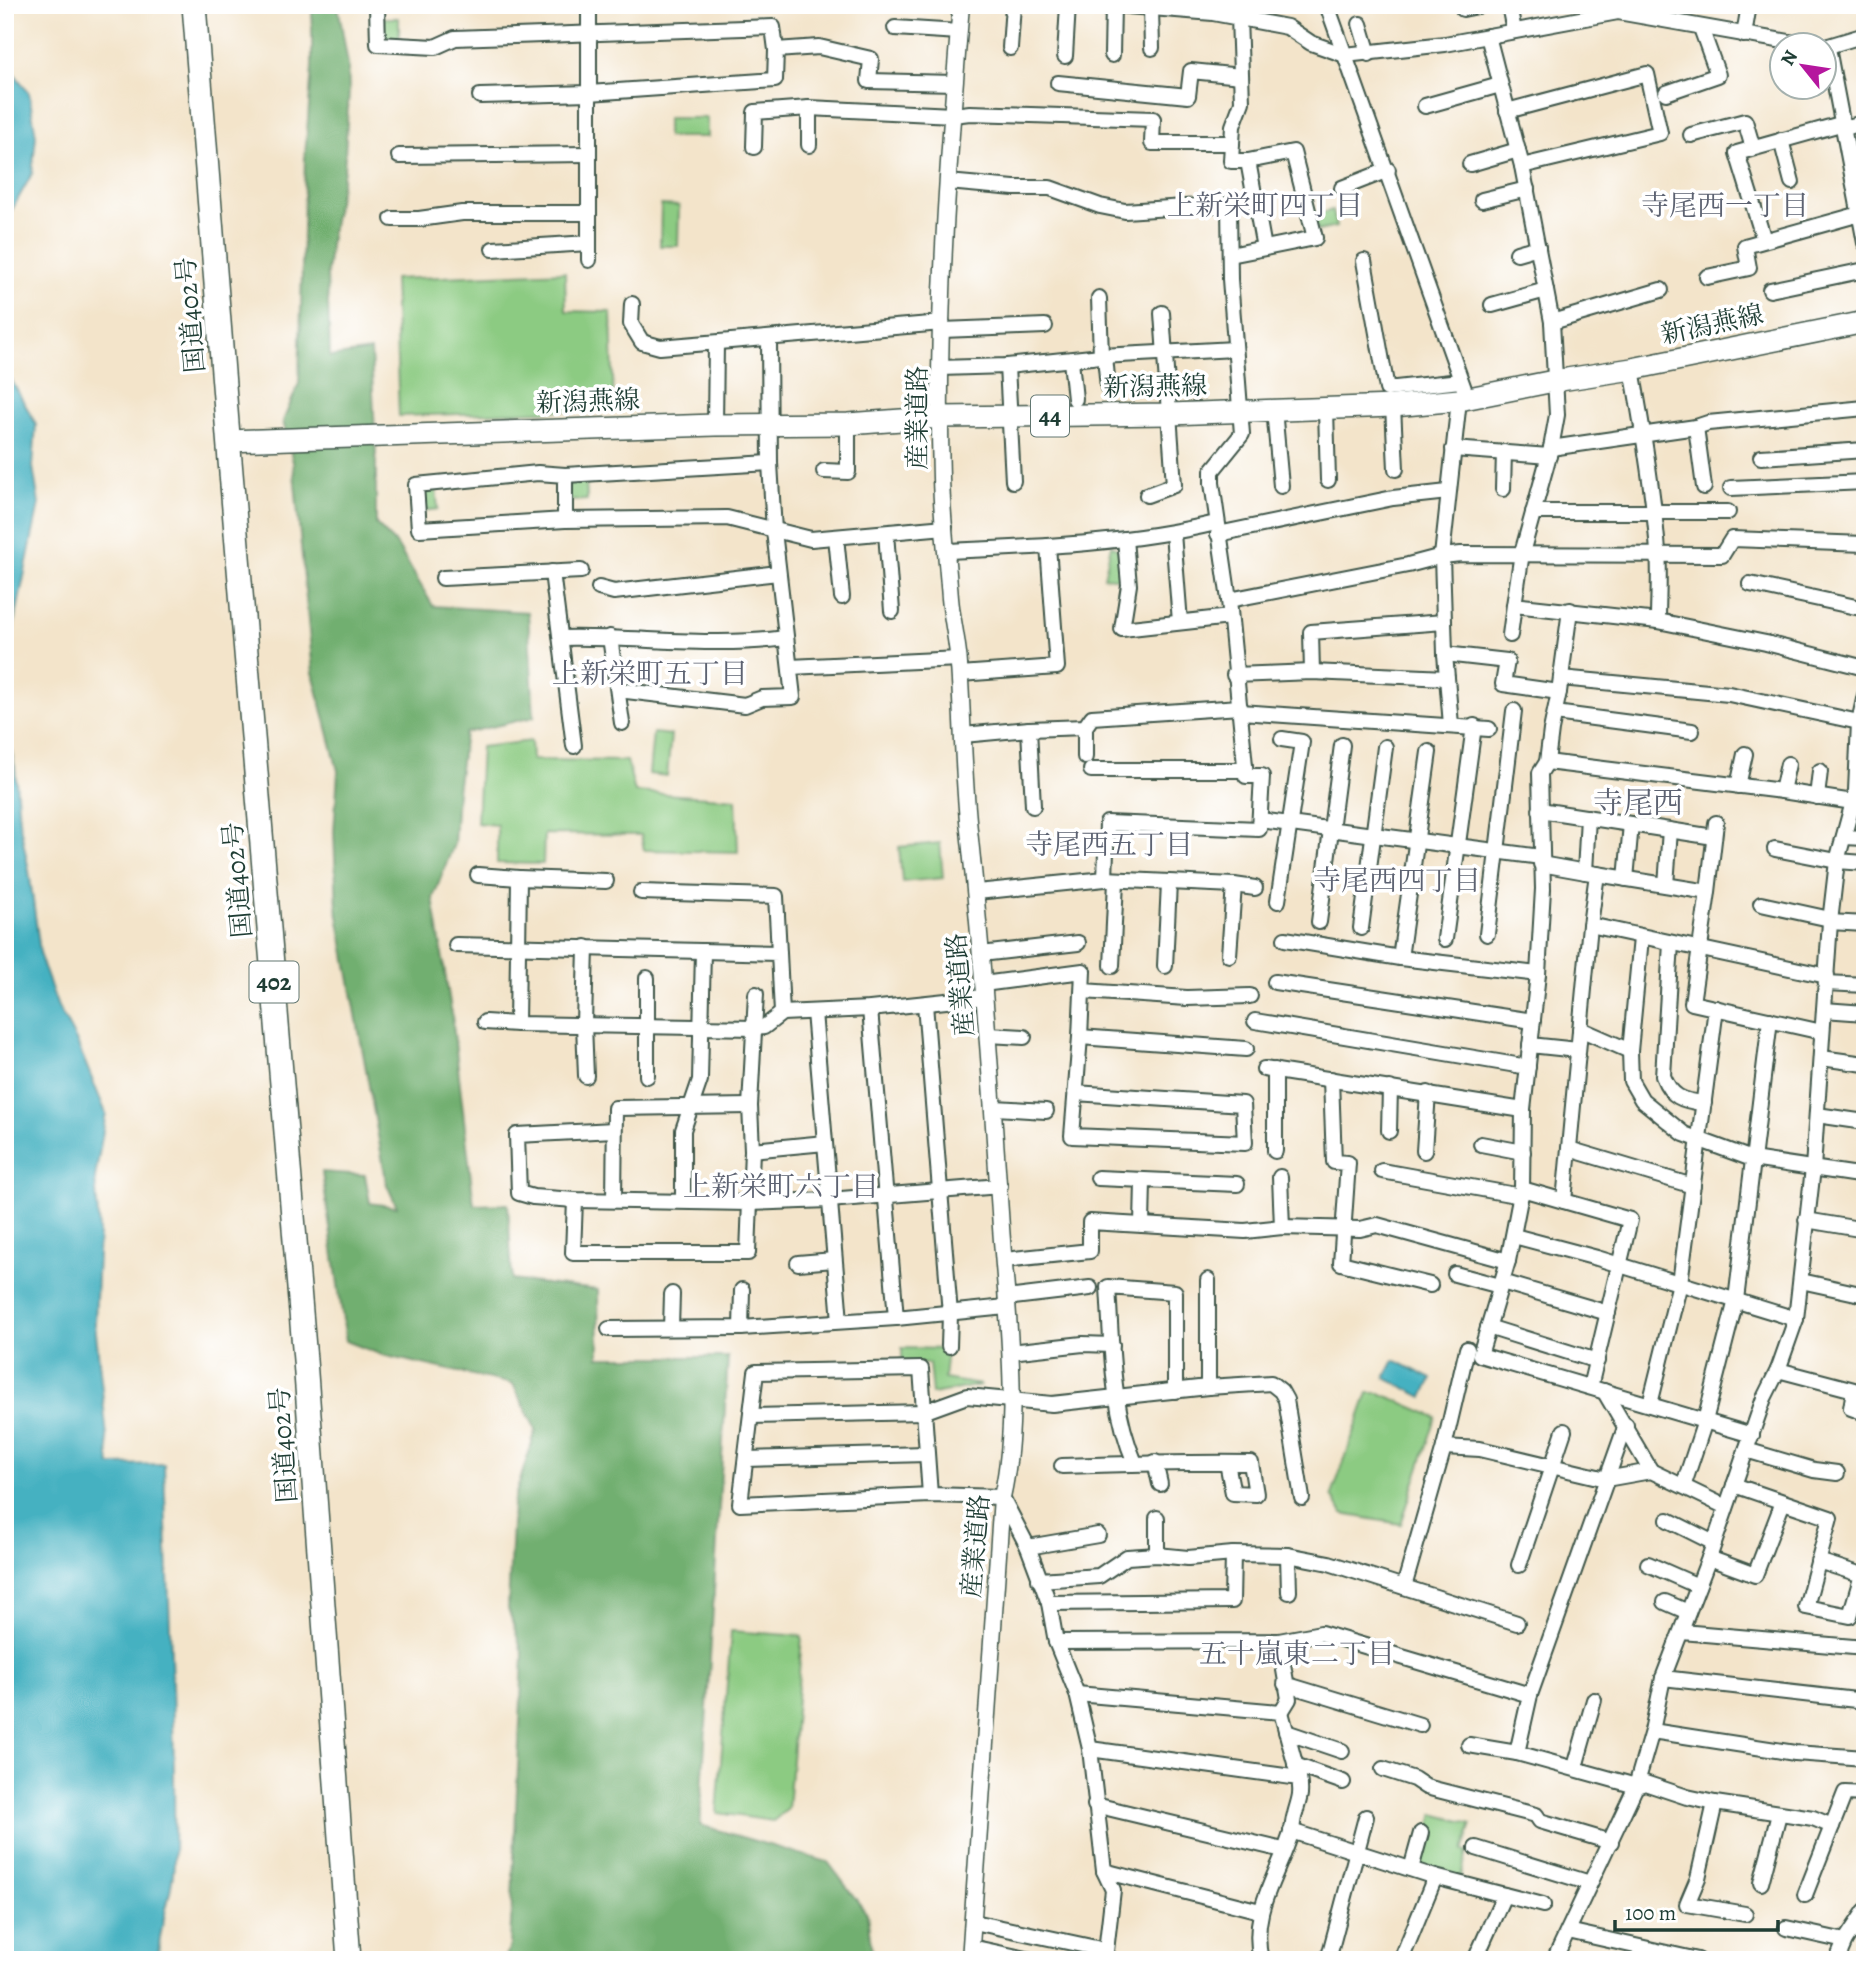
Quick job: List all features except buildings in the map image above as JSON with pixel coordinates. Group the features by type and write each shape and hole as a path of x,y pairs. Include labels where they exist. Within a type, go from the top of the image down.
{"highway":[{"name":"国道402号","path":"194,5 306,1364 328,1701 349,1960"}],"main road":[{"name":"新潟燕線","path":"228,441 715,425 848,424 941,417 1170,414 1393,406 1462,393 1632,369 1865,322"}],"street":[{"path":"377,5 378,44 435,47 455,38 773,27 776,50 775,80 589,93 480,96"},
{"path":"589,5 589,260"},
{"name":"産業道路","path":"961,5 948,182 940,368 941,479 950,600 959,666 968,828 977,892 983,991 995,1108 1010,1352 1009,1466 1002,1497 970,1954"},
{"path":"1010,48 1013,5"},
{"path":"1065,56 1068,5"},
{"path":"1112,55 1114,5 1213,9 1239,18 1287,27 1311,43 1345,55 1369,54 1488,36 1625,9 1701,28 1769,39"},
{"path":"1327,5 1388,170 1462,393 1452,449 1442,556 1445,653 1451,725"},
{"path":"1462,5 1462,9 1483,5"},
{"path":"1509,5 1514,31"},
{"path":"1744,35 1749,5"},
{"path":"1151,8 1152,48"},
{"path":"1230,255 1315,238 1293,152 1248,161 1231,161 1233,125 1242,102 1239,18"},
{"path":"1360,24 1369,54"},
{"path":"895,28 959,32"},
{"path":"1666,93 1718,75 1701,28"},
{"path":"1839,44 1865,35"},
{"path":"1488,36 1522,166 1546,290 1552,323 1557,415 1550,452 1522,553 1510,635"},
{"path":"776,50 819,47 871,59 869,80 955,83"},
{"path":"1058,83 1188,96 1191,71 1241,76"},
{"path":"1507,111 1647,74 1660,133 1522,166"},
{"path":"1425,106 1500,85"},
{"path":"1838,102 1859,172 1860,214 1865,243"},
{"path":"754,147 755,112 809,108 953,115 970,113 1153,119 1152,143 1232,144"},
{"path":"808,145 809,108"},
{"path":"1691,135 1745,121 1753,148"},
{"path":"1764,240 1737,153 1781,140 1865,122"},
{"path":"1781,140 1792,182"},
{"path":"1470,164 1518,150"},
{"path":"399,156 589,154"},
{"path":"1248,161 1264,248"},
{"path":"1342,188 1388,170"},
{"path":"948,182 1014,188 1050,188 1100,206 1125,211 1229,204 1235,349 1242,434 1212,471 1217,529 1229,600 1245,770 1246,776 1262,776 1259,829 1107,823 1112,965"},
{"path":"1482,200 1527,189"},
{"path":"392,219 419,219 462,213 589,214"},
{"path":"1707,277 1749,268 1745,246 1860,214"},
{"path":"493,249 589,243"},
{"path":"1517,253 1538,247"},
{"path":"1364,261 1387,389 1462,393"},
{"path":"1770,290 1865,270"},
{"path":"1492,305 1546,290"},
{"path":"1552,323 1661,290"},
{"path":"1099,298 1108,388"},
{"path":"632,304 631,324 642,342 660,347 942,327 1045,326"},
{"path":"1147,495 1174,485 1162,313"},
{"path":"618,690 745,705 762,698 793,697 774,531 770,463 769,339"},
{"path":"715,425 716,343"},
{"path":"940,368 1007,366 1103,356 1235,349"},
{"path":"1071,360 1075,399"},
{"path":"1007,366 1013,481"},
{"path":"1632,369 1654,513 1658,554 1658,621"},
{"path":"1393,406 1396,469"},
{"path":"1452,449 1550,452 1708,423 1865,408"},
{"path":"1274,409 1281,486"},
{"path":"1326,409 1328,480"},
{"path":"824,471 848,472 848,424"},
{"path":"1696,427 1704,487"},
{"path":"1761,457 1865,450"},
{"path":"1503,489 1504,452"},
{"path":"770,463 565,475 538,473 416,485 419,529 565,520 727,518 811,539 945,527"},
{"path":"565,475 565,520"},
{"path":"1731,488 1865,482"},
{"path":"948,551 1048,546 1217,529 1393,498 1448,492"},
{"path":"1533,512 1728,512"},
{"path":"886,533 892,611"},
{"path":"1173,533 1180,622"},
{"path":"836,537 842,597"},
{"path":"1125,539 1129,585 1122,629 1230,617"},
{"path":"1229,600 1442,556 1522,553 1722,555 1732,539 1865,544"},
{"path":"790,667 1057,667 1048,546"},
{"path":"443,578 581,571"},
{"path":"552,572 574,746"},
{"path":"599,588 614,593 778,573"},
{"path":"1751,584 1865,609"},
{"path":"1514,605 1658,621 1766,642 1865,668"},
{"path":"1570,610 1547,762 1540,773 1543,889 1538,974 1523,1110 1521,1193 1508,1261 1480,1355 1752,1435"},
{"path":"1312,672 1311,632 1444,622"},
{"path":"561,638 610,637 754,643 786,638"},
{"path":"610,637 622,723"},
{"path":"1445,653 1507,661 1503,684 1729,694 1862,715"},
{"path":"1234,675 1312,672 1447,678"},
{"path":"1554,1960 1636,1786 1652,1731 1663,1678 1709,1558 1764,1398 1778,1370 1796,1319 1813,1168 1830,921 1837,861 1858,795 1865,695"},
{"path":"1245,770 1088,763 1085,727 1092,717 1241,709 1481,728 1458,845 1445,939"},
{"path":"1487,934 1514,711"},
{"path":"1555,713 1692,731"},
{"path":"963,735 1085,727"},
{"path":"1029,729 1033,806"},
{"path":"1278,901 1302,743 1282,739"},
{"path":"1319,922 1342,745"},
{"path":"1361,928 1385,747"},
{"path":"1400,958 1429,752"},
{"path":"1738,786 1745,754"},
{"path":"1547,762 1817,797 1858,795"},
{"path":"1782,791 1788,764"},
{"path":"1817,797 1820,771"},
{"path":"1540,810 1670,830 1715,830 1692,1003 1822,1032"},
{"path":"1564,1201 1590,925 1588,817"},
{"path":"1259,820 1497,851 1591,873 1707,892"},
{"path":"1626,878 1631,824"},
{"path":"1666,885 1670,830"},
{"path":"1844,837 1865,838"},
{"path":"1775,849 1837,861 1865,863"},
{"path":"478,875 606,881"},
{"path":"517,1024 519,878"},
{"path":"977,892 1111,880 1255,888"},
{"path":"1165,966 1169,883"},
{"path":"1229,955 1234,885"},
{"path":"641,891 776,896 782,1013"},
{"path":"1761,904 1830,921 1865,924"},
{"path":"1590,925 1827,980 1865,985"},
{"path":"1641,938 1630,1051 1632,1081 1642,1100 1684,1134 1699,1140 1752,1158 1865,1176"},
{"path":"1285,939 1400,958 1538,974"},
{"path":"981,954 1078,943"},
{"path":"1671,943 1663,1076 1667,1086 1685,1101 1704,1103"},
{"path":"456,945 779,953"},
{"path":"586,947 583,1024 586,1076"},
{"path":"683,1200 683,1130 700,1080 703,951"},
{"path":"485,1022 755,1028 764,1027 782,1013 925,1004 1083,971 1072,1136 1245,1143 1243,1104 1075,1093"},
{"path":"647,978 647,1076"},
{"path":"1275,982 1533,1021"},
{"path":"1083,991 1187,999 1250,996"},
{"path":"575,1200 573,1253 748,1253 752,1150 750,1106 756,993"},
{"path":"925,1004 950,1314 949,1346"},
{"path":"1650,1404 1680,1283 1716,1008"},
{"path":"870,1009 896,1318"},
{"path":"1824,1010 1865,1013"},
{"path":"814,1013 841,1321"},
{"path":"1684,1484 1705,1421 1736,1300 1770,1020"},
{"path":"1255,1021 1528,1066"},
{"path":"1580,1030 1630,1051"},
{"path":"988,1035 1024,1037"},
{"path":"1080,1037 1246,1049"},
{"path":"1530,1045 1578,1050"},
{"path":"1821,1058 1865,1064"},
{"path":"1275,1151 1270,1069 1523,1110"},
{"path":"1331,1079 1334,1162 1348,1163 1341,1263 1430,1285"},
{"path":"1389,1131 1390,1088"},
{"path":"1424,1152 1428,1093"},
{"path":"614,1200 615,1108 750,1106"},
{"path":"995,1108 1046,1111"},
{"path":"1817,1115 1865,1122"},
{"path":"614,1130 517,1135 519,1194 575,1200 749,1203 829,1200 1000,1186"},
{"path":"752,1150 825,1143"},
{"path":"1481,1144 1523,1152"},
{"path":"1569,1149 1693,1186"},
{"path":"1382,1171 1564,1201 1630,1220 1597,1361 1597,1389 1626,1425 1651,1471"},
{"path":"1098,1178 1237,1184"},
{"path":"1280,1178 1282,1227"},
{"path":"1142,1226 1143,1181"},
{"path":"1806,1220 1865,1230"},
{"path":"1004,1260 1090,1251 1090,1222 1245,1231 1282,1227 1360,1229 1377,1225 1508,1261"},
{"path":"1514,1236 1620,1265 1796,1319"},
{"path":"798,1263 834,1260"},
{"path":"1455,1275 1501,1284 1608,1313"},
{"path":"1208,1280 1208,1387"},
{"path":"1801,1281 1865,1295"},
{"path":"1135,1463 1124,1439 1116,1397 1108,1287 1175,1292 1175,1391"},
{"path":"609,1329 741,1328 950,1314 1090,1288"},
{"path":"741,1328 742,1290"},
{"path":"671,1328 672,1294"},
{"path":"1488,1327 1597,1361"},
{"path":"1010,1352 1083,1344 1112,1345"},
{"path":"1404,1587 1444,1447 1467,1349"},
{"path":"930,1495 921,1369 755,1372 740,1504 930,1495 1002,1497 1028,1547 1049,1603 1056,1642 1077,1694 1090,1749 1104,1871 1113,1890 1100,1954 974,1922"},
{"path":"1778,1370 1854,1390 1851,1408 1865,1413"},
{"path":"751,1416 923,1412 967,1396 1052,1404 1271,1383 1286,1400 1302,1498"},
{"path":"1517,1753 1530,1695 1626,1425"},
{"path":"1519,1565 1564,1431"},
{"path":"1444,1447 1480,1449 1606,1479 1651,1471 1684,1484 1726,1507"},
{"path":"1746,1450 1814,1471 1837,1473"},
{"path":"747,1459 926,1454"},
{"path":"1155,1462 1160,1484"},
{"path":"1062,1466 1155,1462 1227,1463"},
{"path":"1734,1485 1830,1518 1818,1562 1806,1607 1850,1616 1861,1591 1863,1575 1818,1562"},
{"path":"1709,1558 1755,1575 1783,1502"},
{"path":"1157,1518 1157,1555"},
{"path":"1668,1520 1714,1543"},
{"path":"1028,1547 1098,1535"},
{"path":"1049,1603 1232,1601 1233,1554"},
{"path":"1288,1555 1289,1592"},
{"path":"1039,1580 1099,1576 1127,1557 1288,1555 1329,1563 1517,1623"},
{"path":"1648,1564 1698,1586"},
{"path":"1665,1602 1688,1612"},
{"path":"1682,1632 1865,1648"},
{"path":"1056,1642 1279,1642 1321,1633 1530,1695"},
{"path":"1261,1960 1258,1944 1260,1911 1292,1832 1295,1813 1302,1796 1281,1712 1289,1699 1279,1642"},
{"path":"1663,1678 1865,1701"},
{"path":"1285,1684 1420,1725"},
{"path":"1077,1694 1281,1712"},
{"path":"1575,1767 1594,1700"},
{"path":"1652,1731 1795,1753 1865,1758"},
{"path":"1286,1732 1342,1751"},
{"path":"1469,1745 1575,1767 1636,1786 1645,1783 1716,1803 1813,1818 1832,1826"},
{"path":"1090,1749 1297,1772 1343,1782"},
{"path":"1383,1769 1414,1779 1426,1787 1536,1815 1540,1821 1611,1842"},
{"path":"1805,1895 1845,1793 1865,1794"},
{"path":"1716,1803 1698,1878 1687,1904 1745,1914"},
{"path":"1095,1805 1283,1850"},
{"path":"1761,1883 1779,1814"},
{"path":"1328,1960 1366,1816"},
{"path":"1292,1832 1435,1877 1543,1905"},
{"path":"1411,1869 1421,1833"},
{"path":"1476,1848 1590,1883"},
{"path":"1104,1871 1260,1911"},
{"path":"1401,1960 1435,1877"},
{"path":"1475,1960 1504,1895"},
{"path":"1837,1960 1845,1941 1864,1914"},
{"path":"1786,1927 1845,1941"},
{"path":"1568,1931 1698,1960"},
{"path":"970,1954 1031,1960"}],"green space":[{"path":"312,5 338,5 348,64 344,170 331,236 327,275 330,357 371,351 376,524 397,545 433,606 528,612 534,717 465,733 457,791 454,844 433,898 452,1016 474,1205 508,1204 512,1280 598,1290 599,1357 728,1357 700,1825 828,1862 867,1914 873,1960 505,1960 510,1945 523,1655 508,1608 513,1503 536,1430 513,1384 382,1355 346,1341 322,1172 365,1175 370,1203 397,1207 387,1185 337,910 334,832 338,771 313,673 293,462 283,421 299,383 305,157 312,67"},
{"path":"383,18 399,18 399,41 383,38"},
{"path":"667,118 707,118 707,137 667,137"},
{"path":"661,205 679,206 678,246 660,246"},
{"path":"1332,210 1336,227 1318,231 1312,216"},
{"path":"565,272 566,311 611,312 614,409 399,416 394,279"},
{"path":"586,480 587,500 567,501 569,481"},
{"path":"436,488 438,509 421,511 423,490"},
{"path":"1111,545 1120,550 1124,579 1104,577"},
{"path":"653,733 671,735 667,776 649,774"},
{"path":"531,741 532,760 627,761 635,792 736,799 738,852 644,850 641,835 544,834 543,864 497,863 497,825 477,823 481,747"},
{"path":"940,843 943,878 902,882 899,847"},
{"path":"902,1348 947,1349 944,1379 981,1385 932,1394 929,1364 902,1363"},
{"path":"1368,1393 1380,1393 1436,1417 1401,1524 1342,1514 1332,1495"},
{"path":"731,1631 802,1636 788,1809 773,1821 717,1813"},
{"path":"1434,1814 1472,1824 1463,1851 1467,1852 1460,1880 1418,1867"}],"water":[{"path":"5,61 29,93 36,136 32,174 5,222"},
{"path":"5,369 36,424 33,467 39,504 12,635 5,655"},
{"path":"5,724 15,768 19,820 41,959 58,1007 76,1040 106,1113 95,1178 99,1231 95,1323 110,1465 164,1464 173,1712 174,1860 172,1885 160,1934 158,1960 5,1960"},
{"path":"1394,1360 1432,1379 1423,1397 1385,1378"}],"district":[{"name":"上新栄町四丁目","path":"1265,205"},
{"name":"寺尾西一丁目","path":"1725,205"},
{"name":"上新栄町五丁目","path":"650,673"},
{"name":"寺尾西","path":"1638,803"},
{"name":"寺尾西五丁目","path":"1109,844"},
{"name":"寺尾西四丁目","path":"1397,880"},
{"name":"上新栄町六丁目","path":"781,1186"},
{"name":"五十嵐東二丁目","path":"1297,1653"}]}
